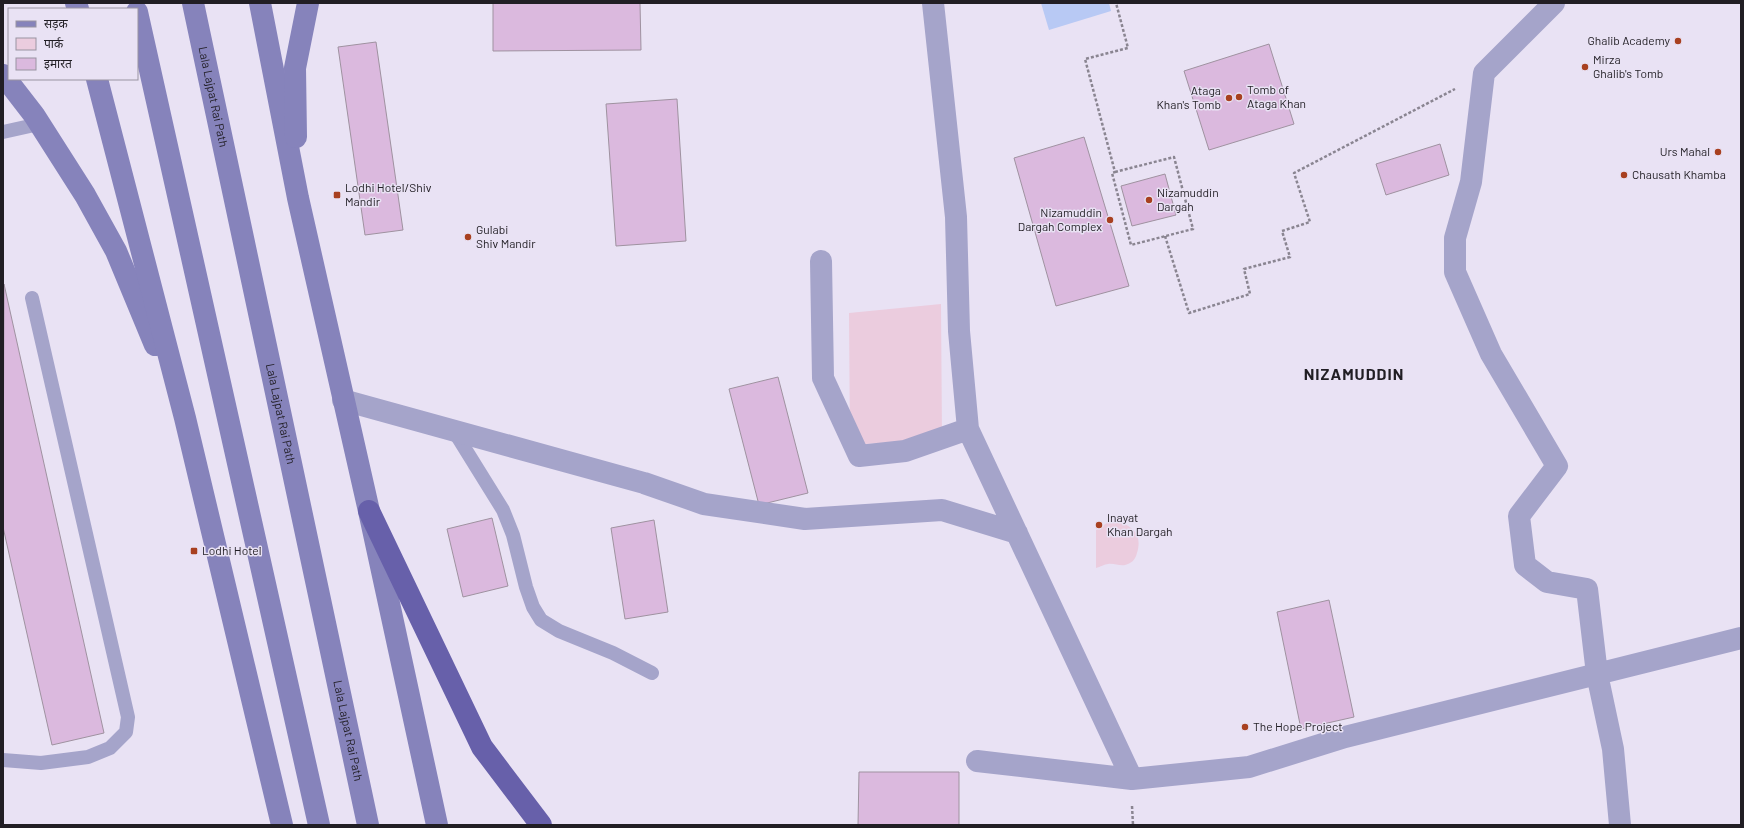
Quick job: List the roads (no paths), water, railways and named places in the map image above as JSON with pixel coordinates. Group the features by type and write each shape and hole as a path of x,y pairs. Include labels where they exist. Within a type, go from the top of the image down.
{"highway":[{"path":"369,511 482,747 541,825"}],"main road":[{"name":"Lala Lajpat Rai Path","path":"193,3 368,825"},
{"path":"298,198 295,68 308,3"},
{"path":"257,7 437,825"},
{"path":"138,14 319,825"},
{"path":"3,75 39,124 85,195 116,251 185,418"},
{"path":"97,80 185,418 267,756 282,825"}],"street":[{"path":"933,3 956,217 959,331 968,429 1132,780"},
{"path":"1554,3 1484,73 1471,182 1455,238 1455,272 1491,354 1557,466 1519,516 1525,565 1548,582 1587,590 1597,674 1613,749 1620,825"},
{"path":"821,261 822,378 859,456 905,451 968,429"},
{"path":"343,400 644,483 704,504 805,519 942,510 1017,533"},
{"path":"976,761 1132,780 1249,767 1345,737 1741,638"}],"lane":[{"path":"3,132 39,124"},
{"path":"3,760 41,762 88,757 110,748 126,732 128,717 32,298"},
{"path":"454,431 503,510 513,535 526,587 533,607 541,620 559,631 613,653 652,673"}],"water":[{"path":"1041,3 1109,3 1111,11 1049,30"}],"place":[{"name":"Ghalib Academy","path":"1678,41"},
{"name":"Mirza Ghalib's Tomb","path":"1585,67"},
{"name":"Tomb of Ataga Khan","path":"1239,97"},
{"name":"Ataga Khan's Tomb","path":"1229,98"},
{"name":"Urs Mahal","path":"1718,152"},
{"name":"Chausath Khamba","path":"1624,175"},
{"name":"Lodhi Hotel/Shiv Mandir","path":"337,195"},
{"name":"Nizamuddin Dargah","path":"1149,200"},
{"name":"Nizamuddin Dargah Complex","path":"1110,220"},
{"name":"Gulabi Shiv Mandir","path":"468,237"},
{"name":"Inayat Khan Dargah","path":"1099,525"},
{"name":"Lodhi Hotel","path":"194,551"},
{"name":"The Hope Project","path":"1245,727"}],"district":[{"name":"NIZAMUDDIN","path":"1354,374"}]}
